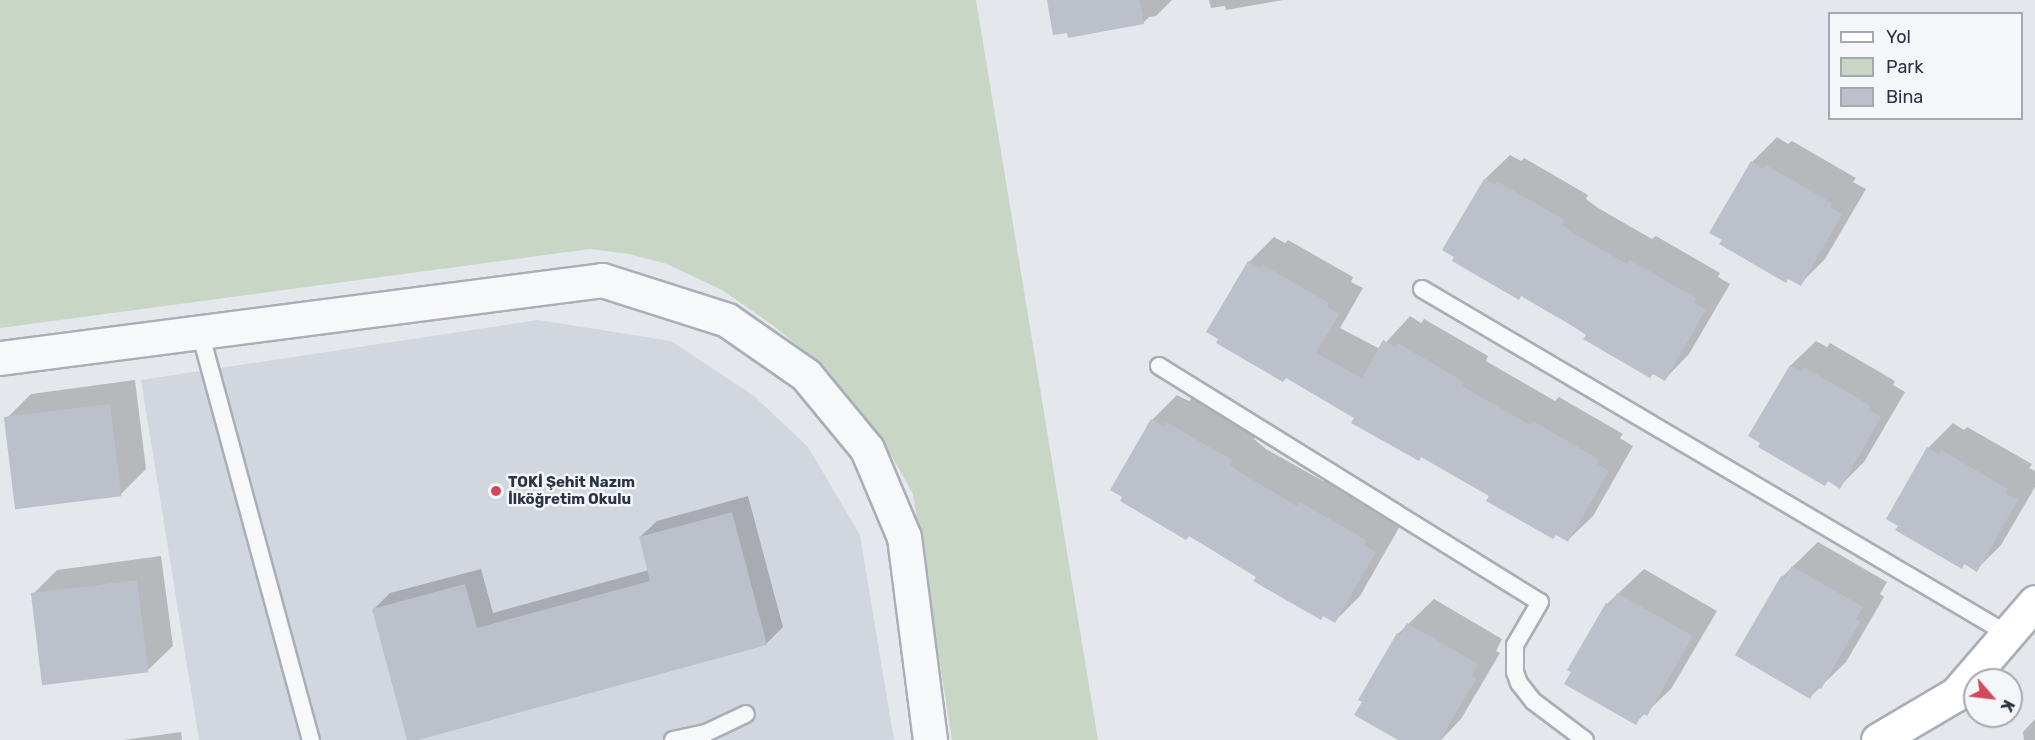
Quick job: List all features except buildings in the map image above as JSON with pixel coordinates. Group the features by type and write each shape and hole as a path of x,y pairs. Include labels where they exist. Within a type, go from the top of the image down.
{"street":[{"path":"0,358 603,280 727,320 806,375 867,449 904,537 930,740"},
{"path":"1878,740 1956,694 2035,602"}],"lane":[{"path":"1422,289 2008,634"},
{"path":"200,332 311,740"},
{"path":"1159,366 1540,602 1515,645 1515,672 1519,683 1533,701 1585,740"},
{"path":"673,740 706,733 746,714"}],"shaded area":[{"name":"TOKİ Şehit Nazım İlköğretim Okulu","path":"538,320 671,341 754,396 808,447 860,535 894,740 199,740 141,380"}],"green space":[{"path":"0,0 976,0 1098,740 952,740 913,494 891,455 837,384 806,353 774,326 722,290 667,264 629,254 590,249 0,328"}],"place":[{"name":"TOKİ Şehit Nazım İlköğretim Okulu","path":"496,491"}]}
